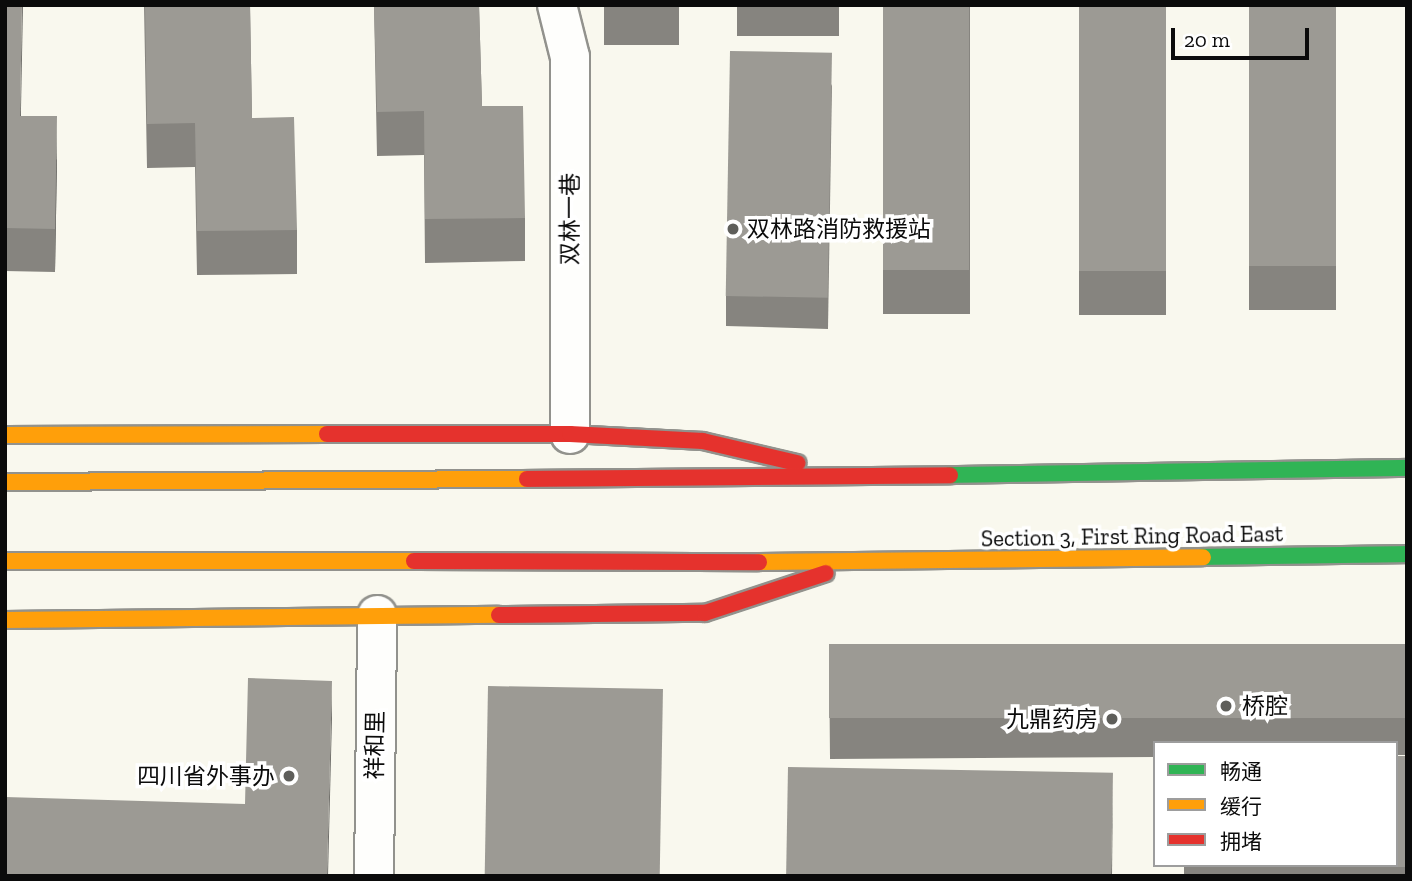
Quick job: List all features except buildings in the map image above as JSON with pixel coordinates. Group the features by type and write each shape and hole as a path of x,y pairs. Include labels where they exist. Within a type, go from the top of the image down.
{"main road":[{"path":"5,435 570,435 704,441 857,477"},
{"path":"5,482 857,477 1407,468"},
{"name":"Section 3, First Ring Road East","path":"5,561 857,562 1407,555"},
{"path":"5,620 705,613 857,562"}],"street":[{"name":"双林一巷","path":"557,5 570,57 570,435"},
{"name":"祥和里","path":"374,876 377,615"}],"traffic: fast":[{"path":"950,475 1407,468"},
{"path":"1203,557 1407,554"}],"traffic: slow":[{"path":"5,435 327,434"},
{"path":"5,482 527,479"},
{"path":"759,562 1203,557"},
{"path":"5,561 414,561"},
{"path":"5,620 499,615"}],"traffic: jam":[{"path":"327,434 570,434 703,441 797,463"},
{"path":"527,479 950,475"},
{"path":"414,561 759,562"},
{"path":"499,615 705,613 826,573"}],"place":[{"name":"双林路消防救援站","path":"733,229"},
{"name":"桥腔","path":"1226,706"},
{"name":"九鼎药房","path":"1112,719"},
{"name":"四川省外事办","path":"289,776"}]}
